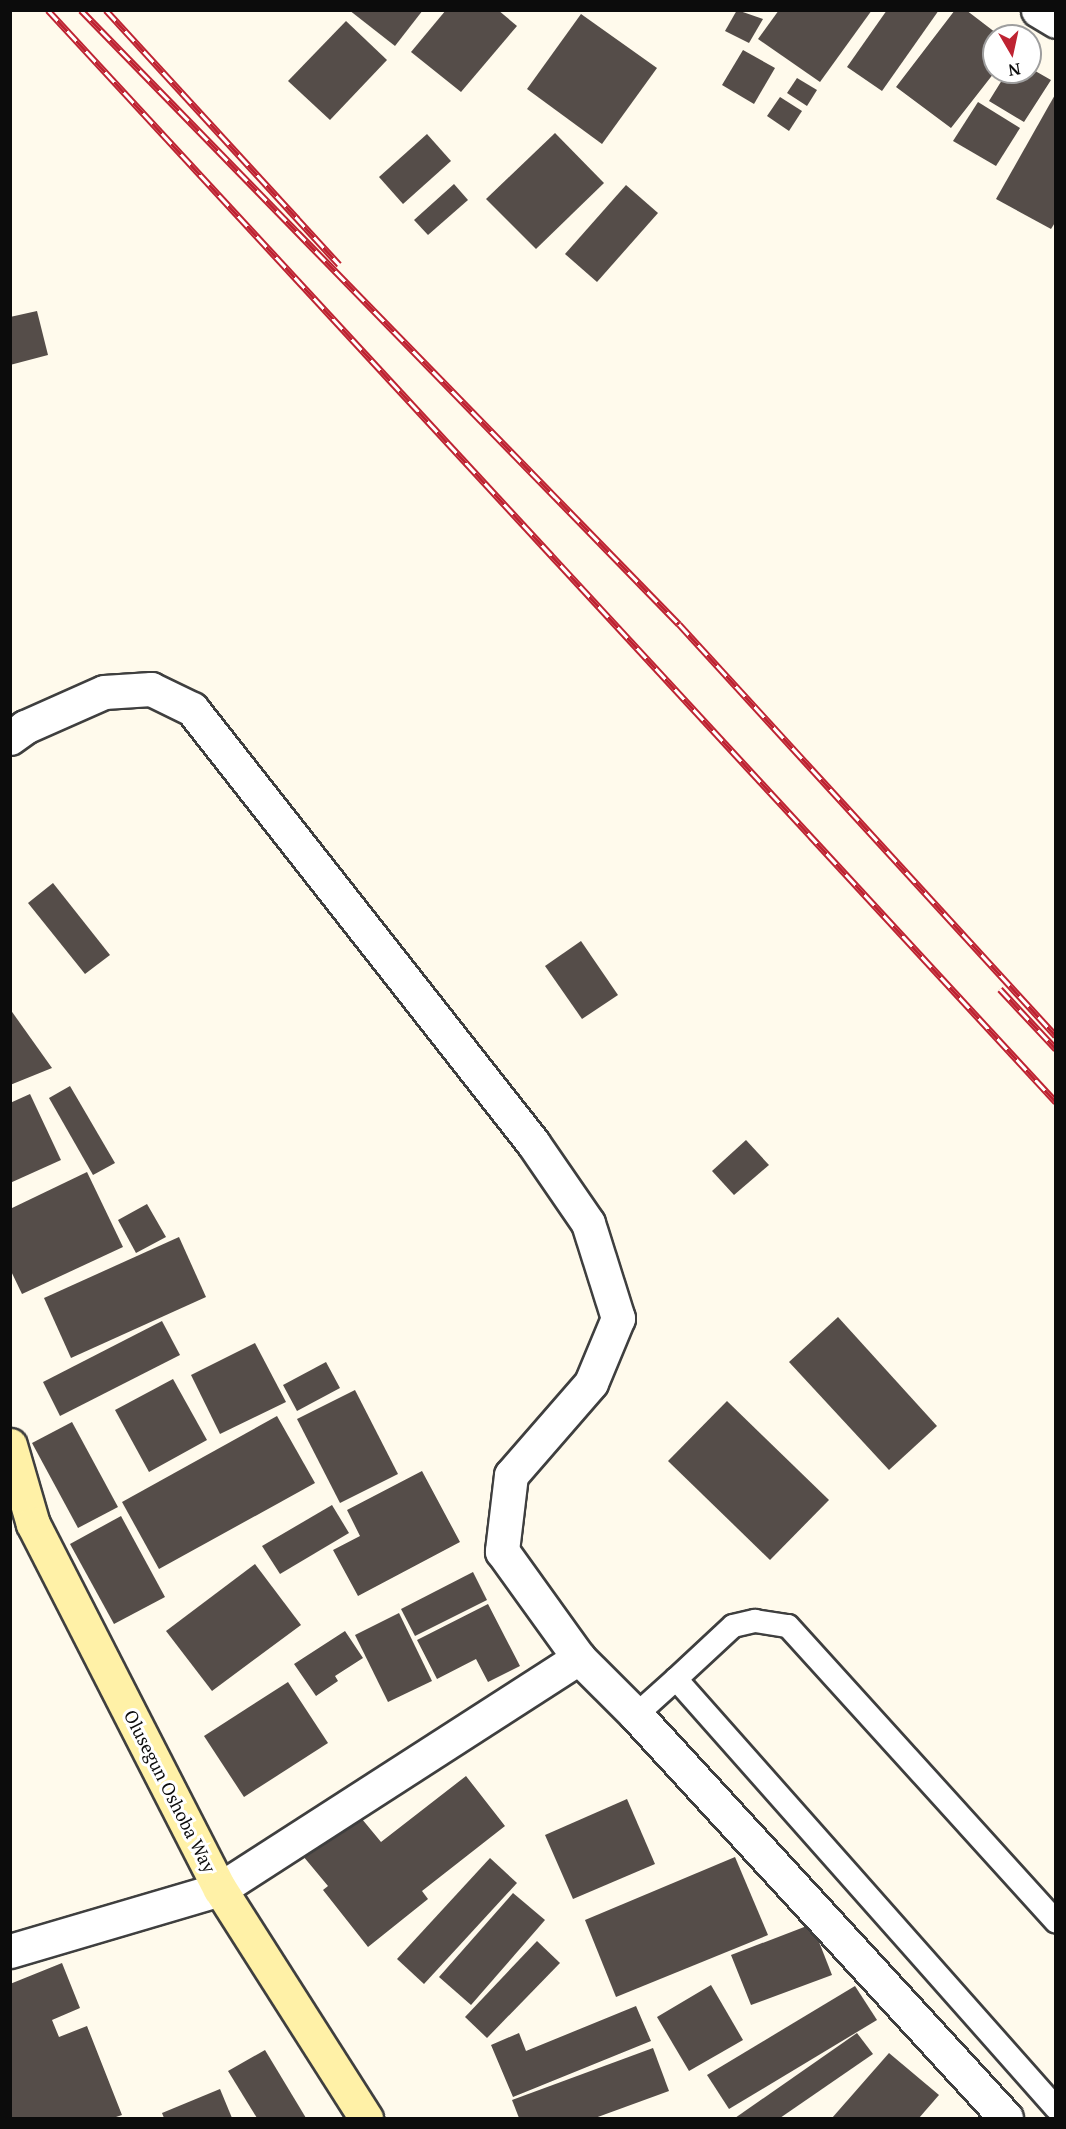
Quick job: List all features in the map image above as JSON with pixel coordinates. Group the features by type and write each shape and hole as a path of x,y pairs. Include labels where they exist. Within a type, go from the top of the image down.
{"main road":[{"name":"Olusegun Oshoba Way","path":"10,1445 33,1524 220,1889 366,2118"}],"street":[{"path":"1038,10 1056,21"},
{"path":"10,738 25,727 104,693 151,689 192,709 533,1143 588,1223 618,1318 591,1383 511,1475 502,1551 579,1658 636,1715 1006,2118"},
{"path":"10,1952 220,1889 579,1658"}],"lane":[{"path":"636,1715 733,1626 754,1621 788,1626 1056,1922"},
{"path":"676,1679 1056,2108"}],"building":[{"path":"349,10 423,10 395,46"},
{"path":"446,10 498,10 517,26 461,92 411,52"},
{"path":"737,10 763,19 749,43 725,31"},
{"path":"779,10 872,10 820,82 758,39"},
{"path":"887,10 939,10 882,91 847,67"},
{"path":"955,10 966,10 984,24 982,24 982,84 985,84 951,128 896,87"},
{"path":"581,14 657,68 602,144 527,89"},
{"path":"346,21 387,60 330,120 288,81"},
{"path":"743,50 775,68 754,104 722,85"},
{"path":"1042,75 1051,80 1024,122 989,101 1000,84 1042,84"},
{"path":"797,78 817,90 807,106 787,93"},
{"path":"1056,93 1056,221 1051,229 996,199"},
{"path":"780,97 802,111 789,131 767,116"},
{"path":"978,102 1020,128 996,166 953,141"},
{"path":"555,133 604,183 536,249 486,199"},
{"path":"427,134 451,161 403,204 379,177"},
{"path":"454,184 468,200 428,235 414,220"},
{"path":"626,185 658,213 597,282 565,254"},
{"path":"37,311 48,355 10,365 10,317"},
{"path":"53,883 110,955 85,974 28,903"},
{"path":"581,941 618,995 582,1019 545,966"},
{"path":"10,1009 52,1068 10,1085"},
{"path":"70,1086 115,1163 93,1175 49,1098"},
{"path":"30,1094 61,1160 10,1183 10,1103"},
{"path":"746,1140 769,1165 734,1195 712,1171"},
{"path":"87,1172 123,1247 22,1294 10,1269 10,1209"},
{"path":"147,1204 166,1237 136,1253 118,1220"},
{"path":"179,1237 206,1297 71,1358 44,1298"},
{"path":"838,1317 937,1426 889,1470 789,1362"},
{"path":"162,1321 180,1355 60,1416 43,1382"},
{"path":"255,1343 286,1402 220,1434 191,1375"},
{"path":"326,1362 340,1388 297,1411 283,1385"},
{"path":"173,1379 207,1440 149,1472 115,1410"},
{"path":"355,1390 398,1474 340,1503 297,1419"},
{"path":"727,1401 829,1500 770,1560 668,1461"},
{"path":"277,1416 315,1483 159,1569 122,1502"},
{"path":"72,1422 118,1507 78,1528 32,1443"},
{"path":"422,1471 460,1542 358,1596 333,1550 360,1536 347,1510"},
{"path":"332,1505 349,1533 280,1574 262,1546"},
{"path":"121,1516 165,1597 114,1624 70,1544"},
{"path":"255,1564 301,1625 212,1691 166,1631"},
{"path":"473,1572 487,1600 415,1636 401,1609"},
{"path":"488,1604 520,1666 488,1682 476,1659 437,1679 417,1640"},
{"path":"399,1613 432,1681 388,1702 355,1635"},
{"path":"345,1631 363,1658 335,1676 338,1681 316,1696 294,1664"},
{"path":"288,1682 328,1743 244,1797 204,1736"},
{"path":"466,1776 505,1826 422,1891 428,1899 368,1947 323,1890 328,1886 303,1856 357,1813 381,1842"},
{"path":"627,1799 655,1864 573,1899 545,1835"},
{"path":"735,1857 768,1935 616,1997 585,1920"},
{"path":"490,1858 517,1883 424,1984 397,1959"},
{"path":"513,1893 545,1920 471,2005 439,1977"},
{"path":"812,1924 832,1975 751,2005 731,1955"},
{"path":"537,1941 560,1963 487,2038 465,2017"},
{"path":"62,1963 80,2008 52,2020 59,2037 87,2026 122,2115 113,2118 10,2118 10,1984"},
{"path":"711,1985 743,2040 689,2071 657,2017"},
{"path":"855,1986 877,2020 729,2109 707,2075"},
{"path":"636,2006 651,2041 513,2097 491,2045 519,2033 526,2051"},
{"path":"857,2033 873,2054 780,2118 735,2118"},
{"path":"653,2048 669,2091 595,2118 519,2118 512,2100"},
{"path":"265,2050 306,2118 257,2118 228,2071"},
{"path":"889,2053 939,2095 919,2118 832,2118"},
{"path":"220,2089 232,2118 164,2118 162,2113"}],"railway":[{"path":"48,10 1056,1102"},
{"path":"81,10 679,624 1056,1036"},
{"path":"106,10 339,264"},
{"path":"1000,989 1056,1049"}]}
